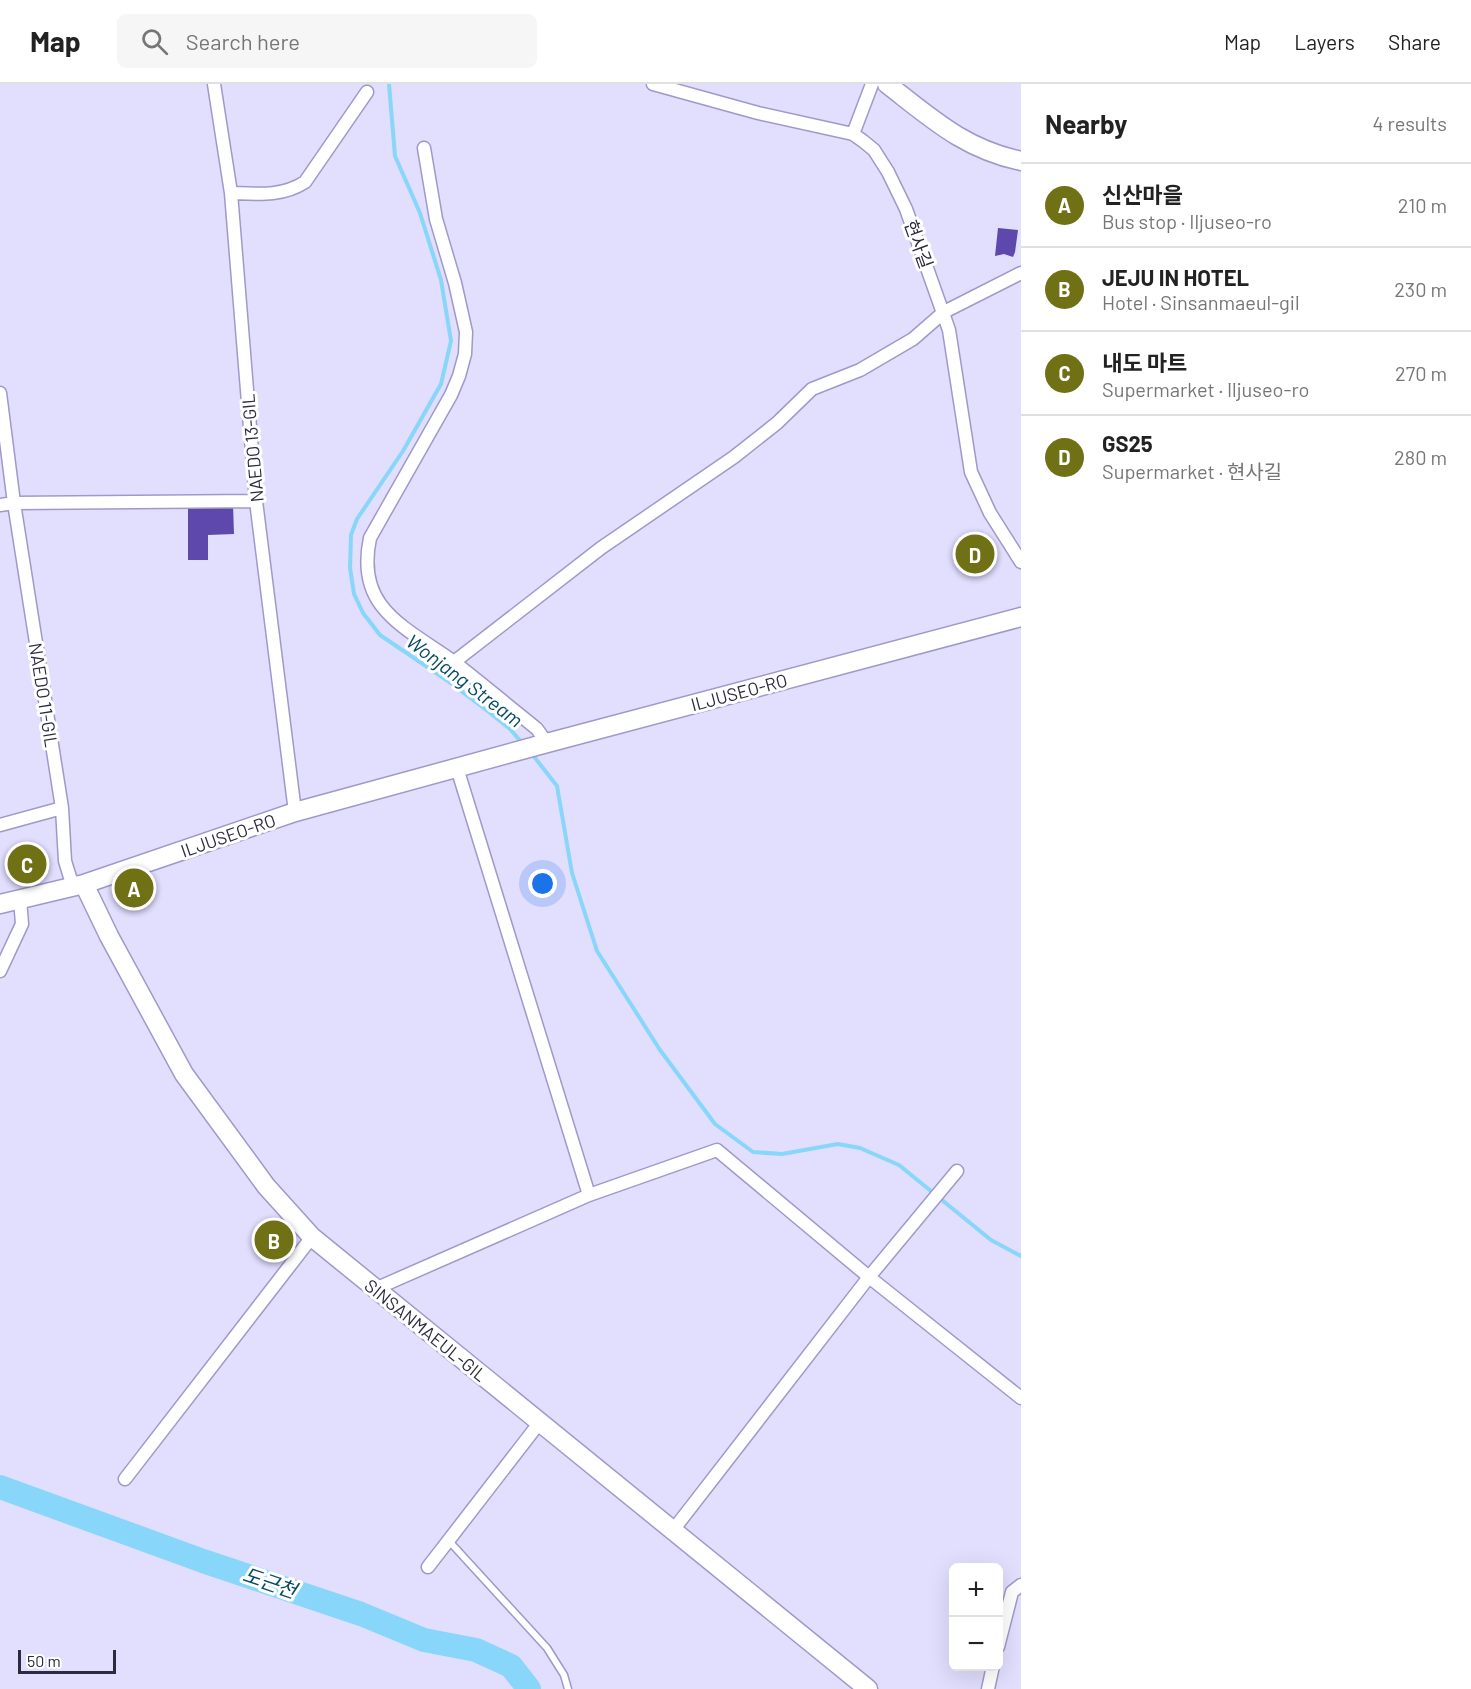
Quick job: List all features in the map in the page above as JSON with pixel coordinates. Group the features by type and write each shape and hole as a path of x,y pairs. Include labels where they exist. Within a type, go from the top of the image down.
{"street":[{"name":"NAEDO 13-GIL","path":"214,84 231,193 256,501 295,812"},
{"name":"현사길","path":"653,84 758,113 853,134 874,150 888,172 906,209 944,312 949,330 971,472 990,513 1021,562"},
{"path":"853,134 872,84"},
{"path":"887,84 935,122 974,146 988,153 1021,161"},
{"path":"231,193 280,193 305,182 367,92"},
{"path":"424,148 436,219 464,317 467,344 459,376 451,395 370,538 367,568 370,584 381,605 407,629 454,662 537,729 542,744"},
{"path":"454,662 601,548 734,458 777,423 812,389 860,370 913,339 944,312 1021,273"},
{"name":"NAEDO 11-GIL","path":"0,393 14,503 62,807 65,861 78,885"},
{"path":"0,505 256,501"},
{"name":"ILJUSEO-RO","path":"0,904 78,885 295,812 1021,617"},
{"path":"457,768 589,1196"},
{"path":"0,825 62,807"},
{"name":"SINSANMAEUL-GIL","path":"78,885 109,936 184,1074 266,1186 312,1237 868,1689"},
{"path":"0,971 22,924 20,899"},
{"path":"375,1289 589,1196 717,1150 868,1278 1021,1398"},
{"path":"674,1529 868,1278 954,1176"},
{"path":"125,1479 312,1237"},
{"path":"428,1567 540,1422"},
{"path":"1003,1630 1012,1592 1021,1585"},
{"path":"988,1689 992,1671"}],"lane":[{"path":"449,1541 547,1648 564,1675 568,1689"}],"building":[{"path":"998,228 1018,230 1013,257 1004,254 995,256"},
{"path":"188,504 233,504 234,534 208,535 208,560 188,560"}],"waterway":[{"name":"Wonjang Stream","path":"389,84 395,156 420,213 441,280 451,341 441,384 403,451 357,519 351,535 350,568 354,594 363,613 380,635 489,712 510,729 523,744"},
{"name":"Wonjang Stream","path":"532,754 557,786 572,873 597,951 660,1050 715,1124 753,1152 782,1154 838,1144 860,1148 899,1165 991,1240 1021,1256"},
{"name":"도근천","path":"0,1487 203,1561 361,1614 424,1640 476,1650 511,1666 529,1689"}],"place":[{"name":"GS25","path":"975,554"},
{"name":"내도 마트","path":"27,864"},
{"name":"신산마을","path":"134,888"},
{"name":"JEJU IN HOTEL","path":"274,1240"}]}
